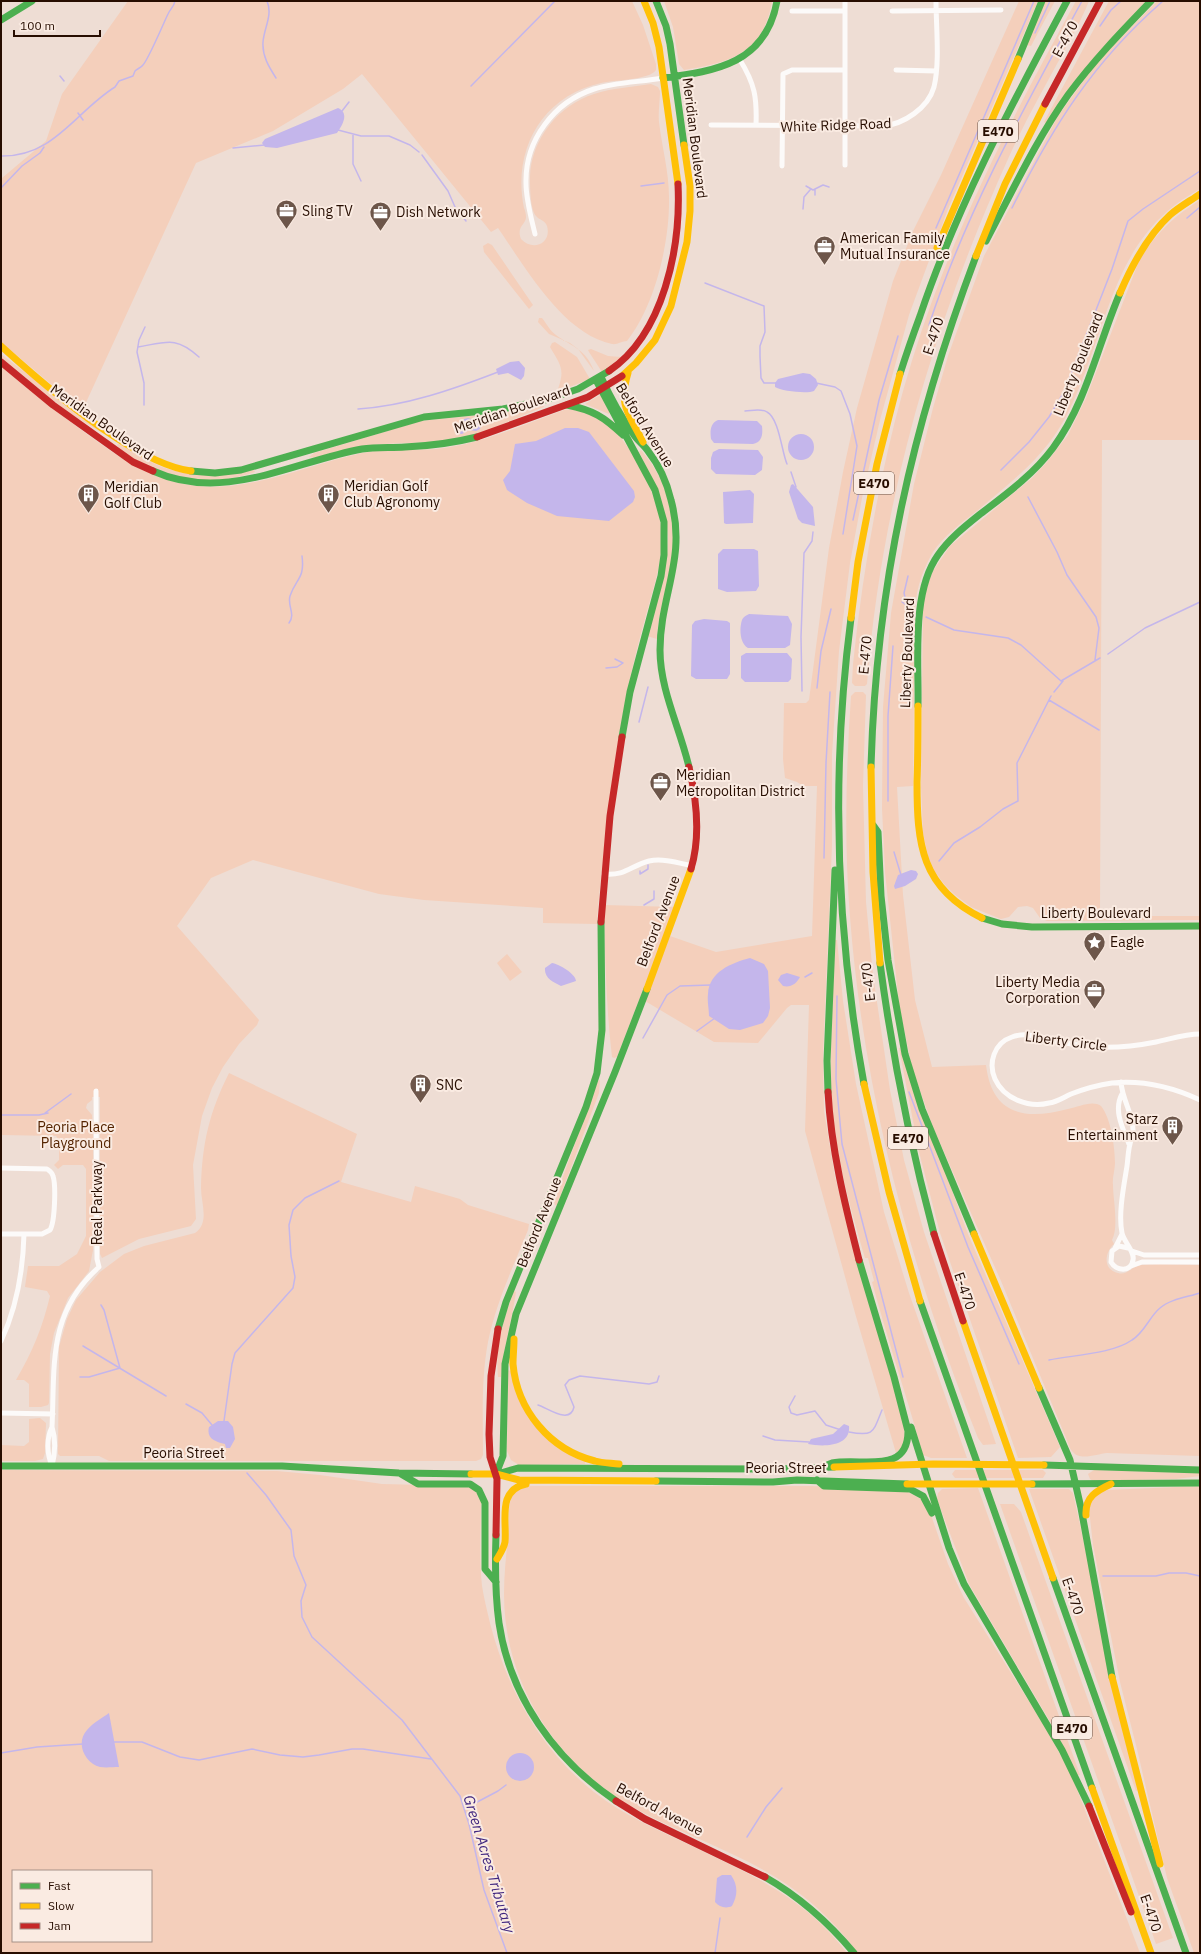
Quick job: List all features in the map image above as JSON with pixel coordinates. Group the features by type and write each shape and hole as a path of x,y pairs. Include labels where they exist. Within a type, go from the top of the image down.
{"main road":[{"path":"1,20 32,1"},
{"name":"Meridian Boulevard","path":"1,346 65,399 140,454 175,468 210,473 249,468 424,417 494,411 529,405 570,392 598,378 622,360 638,344 650,326 661,300 676,240 679,215 679,186 656,33 644,1"},
{"name":"Meridian Boulevard","path":"1,362 53,405 133,462 166,477 198,484 241,482 363,449 426,446 458,442 492,433 566,405 603,389 628,370 650,347 668,313 689,230 690,182 666,26 656,1"},
{"path":"663,78 718,69 740,60 753,50 765,35 773,19 777,1"},
{"path":"937,265 937,249 942,235 1042,1"},
{"name":"E-470","path":"1067,1 980,166 937,265 912,337 894,397 876,471 861,549 845,669 840,745 839,831 842,909 846,958 859,1056 888,1194 909,1267 1151,1953"},
{"name":"E-470","path":"1100,1 1027,139 994,209 946,337 927,400 905,487 883,610 876,674 871,822 875,912 880,972 890,1045 902,1113 938,1254 1186,1953"},
{"path":"976,255 989,237 1042,136 1068,95 1109,43 1151,1"},
{"name":"Liberty Boulevard","path":"1200,194 1164,220 1148,238 1136,256 1124,281 1080,401 1057,442 1029,474 948,542 938,554 928,572 921,593 919,614 917,819 918,838 922,854 935,881 959,905 985,920 1000,924 1018,926 1200,926"},
{"path":"628,370 623,388 623,404 645,446"},
{"name":"Belford Avenue","path":"598,378 658,497 664,529 664,552 662,569 638,659 626,715 613,794 604,874 601,921 602,1030 597,1070 586,1107 509,1294 498,1326 489,1381 490,1455 496,1474 496,1582 501,1631 512,1673 524,1701 538,1724 570,1764 601,1791 629,1810 752,1869 784,1888 827,1922 854,1953"},
{"name":"Belford Avenue","path":"496,1474 503,1456 504,1376 512,1329 519,1306 615,1072 693,866 698,827 696,791 665,685 660,655 661,625 676,559 676,526 672,505 659,469 645,446 634,435 603,389"},
{"path":"566,405 585,408 601,415 612,423 628,439"},
{"path":"871,822 878,832 885,929 902,1041 920,1102 985,1251 1017,1334 1072,1466 1112,1677 1147,1811 1170,1909"},
{"path":"821,1468 832,1463 890,1461 903,1453 906,1447 908,1434 886,1347 859,1260 842,1193 831,1127 827,1077 836,846 839,831"},
{"path":"512,1329 514,1338 513,1368 517,1387 528,1412 547,1436 570,1452 590,1460 608,1464 646,1464 656,1468"},
{"path":"894,1377 900,1387 928,1485 949,1548 969,1595 1062,1750 1080,1785 1132,1916 1146,1940"},
{"name":"Peoria Street","path":"496,1474 518,1468 821,1468 922,1464 1072,1466 1200,1470"},
{"name":"Peoria Street","path":"1,1466 282,1466 399,1473 496,1474 518,1480 568,1481 817,1480 928,1485 1200,1483"},
{"path":"399,1473 418,1484 470,1484 479,1490 485,1503 485,1569 496,1582"},
{"path":"817,1480 824,1486 907,1489 916,1492 928,1503 938,1530 949,1548"},
{"path":"496,1561 505,1544 506,1501 511,1490 520,1484 557,1485 568,1481"},
{"path":"1086,1538 1089,1528 1086,1502 1093,1493 1111,1484"}],"street":[{"path":"844,165 845,1"},
{"name":"White Ridge Road","path":"711,125 782,127 889,126 897,124 914,114 924,104 932,92 936,71 936,1"},
{"path":"892,11 1001,10"},
{"path":"792,11 845,11"},
{"path":"740,60 750,76 754,90 756,126"},
{"path":"782,166 782,78 785,73 792,70 845,70"},
{"path":"896,70 936,71"},
{"path":"535,234 527,197 526,173 533,145 547,121 564,104 587,92 604,87 663,78"},
{"path":"604,874 621,874 643,863 653,860 693,866"},
{"name":"Liberty Circle","path":"1200,1034 1182,1035 1140,1045 1108,1047 1074,1045 1033,1036 1019,1035 1009,1038 1001,1043 992,1059 994,1076 1001,1088 1014,1098 1030,1104 1049,1104 1088,1088 1122,1082 1161,1086 1179,1091 1200,1100"},
{"path":"1122,1082 1122,1094 1133,1122 1122,1205 1122,1234 1110,1255 1113,1266 1121,1270 1142,1262 1200,1262"},
{"name":"Real Parkway","path":"53,1414 54,1356 60,1328 76,1294 99,1267 97,1259 96,1091"},
{"path":"1122,1094 1118,1114 1130,1144"},
{"path":"1,1168 46,1169 50,1171 53,1176 54,1220 52,1227 44,1234 1,1234"},
{"path":"1,1341 10,1319 19,1289 24,1234"},
{"path":"1122,1234 1134,1257 1131,1266"},
{"path":"1115,1248 1122,1246 1144,1255 1200,1255"},
{"path":"1,1413 53,1414 52,1427 54,1434 55,1457 52,1466"}],"green space":[{"path":"128,1 632,1 643,25 656,64 656,70 647,76 601,83 580,90 562,100 548,113 536,129 528,146 523,166 521,187 526,220 520,228 520,235 521,239 531,245 540,244 547,237 548,232 546,224 534,213 531,197 530,177 536,150 541,137 549,125 569,106 594,94 615,89 651,84 658,87 660,91 659,122 669,188 669,215 664,253 659,273 646,310 637,327 627,341 612,344 594,338 577,327 547,297 498,228 491,232 362,74 343,89 273,131 196,163 83,409 78,406 79,403 60,389 58,390 1,342 1,182 2,178 46,141 62,94"},
{"path":"664,1 772,1 768,19 761,33 753,44 730,59 716,64 684,70 679,64 673,27"},
{"path":"1019,1 1038,1 948,209 909,315 880,420 862,498 850,563 839,651 832,754 832,846 823,1056 824,1111 835,1177 904,1425 905,1444 896,1453 855,1313 805,1131 809,1005 791,1005 758,1043 714,1042 645,1001 670,936 716,952 812,936 817,786 803,786 797,782 785,778 783,759 784,703 806,703 809,700 829,548 843,472 857,408 893,281 913,231 941,175"},
{"path":"1045,1 1055,1 1031,46 1027,45"},
{"path":"1076,1 1089,1 1077,27 1027,119 1008,159 956,285 934,350 898,482 884,549 874,616 867,684 865,686 855,686 852,683 853,664 874,515 884,466 909,369 956,240 1004,136"},
{"path":"1109,1 1146,1 1046,124 1044,122"},
{"path":"1157,1 1200,1 1200,189 1174,206 1154,224 1138,245 1124,268 1073,402 1050,442 1031,464 948,535 929,558 919,585 915,606 913,786 897,787 903,895 915,1000 932,1067 986,1065 995,1095 1004,1104 1014,1110 1025,1113 1038,1114 1053,1112 1090,1104 1097,1104 1101,1106 1110,1125 1115,1157 1113,1182 1115,1228 1112,1240 1114,1244 1107,1256 1107,1264 1109,1268 1121,1274 1141,1265 1200,1265 1200,1456 1107,1453 1084,1457 1076,1455 1070,1447 1001,1281 933,1127 912,1068 899,1004 885,872 882,808 883,707 891,613 914,484 948,356 984,256 1058,116 1098,61"},
{"path":"1200,200 1200,440 1102,440 1100,916 1200,916 1200,920 1047,921 1040,918 1033,908 1027,906 1018,907 1009,917 1001,919 971,907 954,894 944,884 934,870 928,856 923,833 921,787 923,601 927,586 933,571 950,546 1032,478 1047,462 1068,435 1086,398 1139,261 1158,234 1173,219"},
{"path":"488,243 492,245 533,305 529,309 484,252 483,246"},
{"path":"539,318 542,318 552,332 564,341 549,334 538,322"},
{"path":"555,342 577,357 590,379 557,392 561,378 561,369 560,364 550,347 552,343"},
{"path":"591,349 608,356 621,357 602,372 588,350"},
{"path":"578,350 587,358 594,371"},
{"path":"1,354 101,430 104,434 69,413 1,358"},
{"name":"Meridian Golf Club","path":"1,366 60,414 116,455 153,474 172,481 214,487 252,483 372,451 424,450 475,442 564,410 583,411 602,420 618,435 632,454 645,475 654,497 660,519 662,537 662,547 658,568 630,678 618,741 606,827 597,924 543,923 543,908 424,900 379,894 253,860 211,878 177,926 259,1020 257,1025 239,1044 223,1067 212,1088 202,1116 193,1165 196,1219 191,1226 139,1239 102,1258 100,1254 100,1097 92,1097 92,1100 87,1104 86,1108 92,1115 93,1250 89,1271 68,1298 54,1333 50,1354 49,1403 48,1405 41,1407 29,1407 29,1384 24,1380 16,1380 36,1339 50,1296 47,1291 25,1287 28,1266 59,1266 77,1254 86,1236 86,1169 83,1165 63,1165 58,1169 54,1165 59,1160 59,1140 56,1136 1,1135"},
{"path":"600,395 609,411 609,414 585,404"},
{"path":"543,404 544,407 493,428 462,438 436,442 372,445 320,457 309,457 314,453 421,421 509,412"},
{"path":"118,444 165,468 190,474 216,475 254,470 255,472 227,479 201,480 187,478 161,471 130,457 123,452 117,445"},
{"path":"641,450 658,474 664,488 669,502 674,532 672,561 661,610 657,639 647,636 667,555 668,537 666,518 659,492 639,452"},
{"path":"855,692 863,692 866,695 863,786 866,902 873,975 890,1090 904,1160 924,1232 996,1444 983,1445 978,1438 932,1311 894,1182 866,1051 850,917 847,862 846,806 848,751 851,696"},
{"path":"604,905 675,907 617,1057 614,1058 612,1057 607,1000"},
{"path":"835,940 837,940 843,1001 856,1084 884,1212 909,1293 967,1458 931,1458 923,1455 878,1304 868,1258 865,1258 847,1195 834,1130 832,1108 831,1032"},
{"path":"507,954 522,972 510,981 497,963"},
{"path":"899,1048 968,1234 1060,1447 1051,1457 1018,1458 940,1233 919,1152"},
{"path":"229,1073 357,1134 341,1182 411,1202 415,1186 460,1199 468,1205 529,1224 528,1230 500,1299 488,1342 483,1384 483,1455 481,1459 476,1461 109,1461 99,1456 60,1456 58,1454 59,1347 67,1319 76,1300 100,1272 124,1254 144,1246 195,1233 200,1229 204,1212 201,1188 205,1143 216,1102"},
{"path":"600,1080 599,1093 557,1205 555,1205 554,1201 598,1081"},
{"path":"514,1291 516,1292 501,1377 498,1377 497,1366 499,1344 506,1312"},
{"path":"508,1370 511,1371 520,1401 536,1426 557,1446 585,1461 585,1464 519,1465 511,1460 507,1451"},
{"path":"40,1418 46,1423 45,1453 43,1459 35,1461 1,1461 1,1445 24,1446 29,1442 29,1419"},
{"path":"1,1470 277,1471 320,1475 382,1484 465,1486 476,1490 481,1501 480,1554 482,1586 497,1647 516,1694 528,1716 557,1757 575,1775 606,1801 643,1823 739,1869 779,1891 815,1918 847,1953 1,1953"},
{"path":"955,1470 1043,1470 1046,1473 1043,1478 955,1478 952,1474"},
{"path":"1094,1470 1200,1473 1200,1476 1176,1479 1093,1481 1090,1479 1088,1474"},
{"path":"523,1486 812,1486 904,1490 921,1499 931,1515 948,1564 964,1598 1047,1730 1073,1779 1140,1953 858,1953 836,1926 819,1910 802,1895 774,1876 736,1856 657,1820 610,1792 584,1771 561,1747 541,1720 526,1691 514,1661 507,1628 504,1580 510,1503 514,1490"},
{"path":"1200,1486 1200,1953 1194,1953 1167,1878 1120,1682 1093,1545 1089,1509 1094,1497 1107,1490"},
{"path":"978,1488 1080,1775 1078,1775 1055,1730 969,1584 937,1499 938,1493 942,1489"},
{"path":"1029,1489 1069,1489 1073,1493 1138,1790 1136,1791 1124,1757"},
{"path":"1000,1504 1014,1504 1021,1512 1173,1938 1156,1944"}],"shaded area":[{"path":"338,108 344,113 344,120 337,133 277,148 265,147 262,143 265,139"},
{"path":"519,361 525,368 524,376 521,380 508,373 498,375 496,369 510,362"},
{"path":"803,373 810,374 816,379 818,385 814,391 794,392 775,387 775,383 778,379"},
{"path":"468,418 479,422 481,425 480,429 476,431 469,430 462,434 457,434 457,426 464,419"},
{"path":"718,420 757,421 762,426 761,438 758,442 753,444 714,443 711,439 711,428 713,423"},
{"path":"565,428 578,428 589,432 634,491 635,497 633,502 609,521 557,516 527,503 507,490 503,480 510,471 515,444 536,441"},
{"path":"801,434 810,438 814,447 810,456 801,460 792,456 788,447 792,438"},
{"path":"719,449 758,450 763,457 762,470 755,475 716,474 711,469 711,458 713,452"},
{"path":"793,484 813,507 815,526 802,523 798,519 789,492 791,485"},
{"path":"750,490 754,494 753,523 724,523 723,492"},
{"path":"723,549 754,549 758,551 759,586 756,591 727,592 718,589 718,554"},
{"path":"749,614 788,616 792,624 790,645 785,648 748,648 745,646 741,636 741,624 745,616"},
{"path":"704,619 727,621 730,623 730,674 727,679 696,679 691,676 692,625 695,621"},
{"path":"746,653 787,653 792,659 791,679 788,682 745,682 741,678 741,656"},
{"path":"911,870 916,871 918,874 916,879 905,886 895,889 894,886 898,875"},
{"path":"750,958 764,964 768,971 770,1008 768,1016 763,1023 740,1030 729,1029 709,1016 709,986 712,980 722,970"},
{"path":"552,963 567,970 573,975 576,981 561,986 552,981 546,974 545,968"},
{"path":"787,973 800,977 793,984 783,986 778,980 781,975"},
{"path":"218,1421 228,1421 233,1427 235,1439 230,1448 226,1448 225,1444 215,1441 210,1437 208,1431 209,1427"},
{"path":"844,1424 849,1426 848,1433 846,1438 841,1442 828,1445 808,1444 811,1439 833,1434"},
{"path":"109,1713 119,1767 100,1767 95,1765 83,1752 83,1735 95,1723"},
{"path":"520,1753 530,1757 534,1767 530,1777 520,1781 510,1777 506,1767 510,1757"},
{"path":"722,1875 731,1875 736,1886 735,1898 732,1906 730,1907 723,1907 715,1902 717,1878"}],"waterway":[{"path":"1,156 19,154 36,149 50,141 101,97 115,87 119,81 133,76 135,71 142,66 148,58 175,1"},
{"path":"267,1 269,6 269,16 263,47 266,61 276,78"},
{"path":"471,86 555,1"},
{"path":"936,228 1034,1"},
{"path":"1035,33 1050,1"},
{"path":"929,325 960,241 998,160 1082,1"},
{"path":"1100,26 1111,10 1121,1"},
{"path":"1012,208 1027,178 1059,123 1095,72 1138,24 1163,1"},
{"path":"60,76 64,81"},
{"path":"342,111 349,102"},
{"path":"78,113 83,120"},
{"path":"338,130 361,136 389,136 410,145 419,152"},
{"path":"353,135 353,164 361,181"},
{"path":"233,148 265,145"},
{"path":"1,188 22,166 40,153 44,147"},
{"path":"422,155 448,191 455,207 466,221"},
{"path":"1001,470 1029,442 1049,417 1064,392 1112,269 1128,221 1143,209 1200,171"},
{"path":"641,186 664,183"},
{"path":"806,186 813,190 823,185 829,187"},
{"path":"815,189 815,195"},
{"path":"803,209 804,197 810,190"},
{"path":"1187,218 1200,207"},
{"path":"705,283 764,306 765,332 760,346 761,378 764,383 776,383"},
{"path":"144,405 144,383 137,352 139,340 145,327"},
{"path":"853,520 879,400 898,336"},
{"path":"138,347 171,342 184,346 199,357"},
{"path":"358,409 394,404 430,396 498,372"},
{"path":"816,383 835,387 841,391 850,414 857,446 843,534"},
{"path":"745,411 762,410 771,416 777,428 787,464"},
{"path":"791,472 796,487"},
{"path":"1028,497 1057,552 1067,575 1096,617 1099,628 1095,660"},
{"path":"802,691 801,637 804,553 812,541 813,532"},
{"path":"289,623 292,616 289,600 292,590 301,574 303,564 302,556"},
{"path":"907,606 904,593 908,576"},
{"path":"902,602 913,610"},
{"path":"1108,654 1145,628 1200,602"},
{"path":"817,688 821,651 831,609"},
{"path":"926,617 954,630 1008,638 1021,645 1061,681 1100,658"},
{"path":"888,801 888,716 893,646"},
{"path":"606,668 617,667 623,663 615,659"},
{"path":"1054,692 1063,681"},
{"path":"639,722 648,687"},
{"path":"824,858 826,763 830,692"},
{"path":"939,861 954,843 980,827 1003,809 1018,801 1017,763 1051,696"},
{"path":"1049,700 1099,730"},
{"path":"894,852 901,875"},
{"path":"640,871 640,874 648,869 648,865"},
{"path":"644,905 654,899 654,891"},
{"path":"805,977 812,973"},
{"path":"643,1038 667,995 680,986 711,985"},
{"path":"837,996 836,1079 842,1144 903,1377"},
{"path":"697,1031 715,1018"},
{"path":"909,1092 968,1247 1019,1364"},
{"path":"45,1113 71,1094"},
{"path":"1,1115 39,1115 48,1113"},
{"path":"224,1421 232,1364 235,1353 293,1288 295,1277 291,1256 289,1225 293,1210 305,1198 339,1181"},
{"path":"1049,1360 1103,1351 1124,1345 1136,1337 1144,1329 1156,1312 1164,1305 1174,1300 1200,1293"},
{"path":"80,1377 89,1377 120,1368 104,1310 101,1305"},
{"path":"83,1346 166,1396"},
{"path":"538,1405 558,1414 568,1415 572,1412 574,1407 565,1385 569,1380 580,1376 649,1384 657,1382 659,1376"},
{"path":"795,1396 789,1407 791,1413 797,1415 815,1411 826,1425 841,1430"},
{"path":"186,1404 202,1413 212,1425"},
{"path":"849,1432 863,1434 872,1431 882,1410"},
{"path":"763,1436 775,1440 809,1442"},
{"name":"Green Acres Tributary","path":"247,1473 266,1495 291,1530 294,1556 306,1585 301,1601 302,1617 312,1637 402,1720 460,1796 469,1824 484,1890 507,1953"},
{"path":"1103,1576 1156,1576 1169,1573 1186,1573 1200,1576"},
{"path":"114,1742 142,1742 180,1757 199,1760 252,1749 280,1755 303,1757 352,1749 363,1749 431,1759"},
{"path":"1,1753 37,1747 83,1744"},
{"path":"464,1809 498,1791 506,1785"},
{"path":"747,1837 766,1807 782,1788"},
{"path":"715,1953 720,1918"}],"traffic: fast":[{"path":"1,20 32,1"},
{"path":"656,1 666,26 670,44 684,145"},
{"path":"663,78 702,72 720,67 736,60 750,51 762,38 771,22 777,1"},
{"path":"1018,59 1042,1"},
{"path":"900,374 935,275 968,195 1006,117 1067,1"},
{"path":"986,241 1035,148 1056,112 1098,58 1151,1"},
{"path":"871,767 874,700 881,635 901,507 933,382 953,319 976,256"},
{"path":"918,706 918,628 920,607 929,571 942,549 952,538 1028,476 1053,448 1075,412 1120,293"},
{"path":"191,471 215,473 241,470 424,417 503,409 549,399 578,389 609,371"},
{"path":"601,377 625,421 656,462 665,481 671,500 675,521 675,558 661,630 661,665 663,680 689,767"},
{"path":"596,380 655,490 664,522 664,555 661,576 630,692 622,737"},
{"path":"567,405 584,409 598,415 610,423 623,435"},
{"path":"153,471 179,480 206,483 232,482 258,477 362,449 414,447 477,437"},
{"path":"851,618 841,734 839,793 840,851 842,910 847,968 864,1084"},
{"path":"873,825 878,832 881,896 888,960 905,1054 922,1109 974,1234"},
{"path":"828,1092 827,1061 835,870"},
{"path":"982,918 1002,924 1032,927 1200,926"},
{"path":"498,1329 506,1302 586,1107 597,1073 602,1030 601,922"},
{"path":"880,963 902,1099 934,1234"},
{"path":"496,1474 503,1456 505,1364 516,1314 615,1072 647,989"},
{"path":"821,1468 832,1463 881,1462 892,1459 900,1454 906,1445 908,1431 894,1377 859,1260"},
{"path":"920,1301 1092,1788"},
{"path":"1039,1388 1070,1460 1081,1508 1112,1677"},
{"path":"911,1427 949,1548 964,1584 1062,1750 1089,1806"},
{"path":"1044,1465 1200,1470"},
{"path":"1,1466 282,1466 399,1473 471,1474"},
{"path":"497,1474 518,1468 778,1469 834,1467"},
{"path":"401,1474 418,1484 470,1484 479,1490 485,1503 485,1569 496,1582"},
{"path":"656,1481 773,1482 797,1480 907,1484"},
{"path":"817,1480 824,1486 910,1489 923,1496 932,1513"},
{"path":"1032,1484 1200,1483"},
{"path":"496,1535 495,1557 499,1623 513,1676 525,1701 555,1746 594,1785 616,1801"},
{"path":"1053,1578 1186,1953"},
{"path":"765,1877 790,1893 813,1911 854,1953"}],"traffic: slow":[{"path":"644,1 653,23 659,47 678,184"},
{"path":"937,248 1018,59"},
{"path":"976,256 1005,184 1045,104"},
{"path":"622,376 636,363 655,340 671,306 687,242 690,211 690,186 684,145"},
{"path":"1120,293 1141,251 1154,232 1173,212 1200,194"},
{"path":"1,346 65,401 117,438 143,454 168,465 191,471"},
{"path":"628,373 624,394 626,409 643,442"},
{"path":"851,618 858,562 877,464 900,374"},
{"path":"918,706 917,804 921,844 927,862 935,878 946,893 962,906 982,918"},
{"path":"871,767 873,872 880,963"},
{"path":"647,989 691,869"},
{"path":"864,1084 889,1192 920,1301"},
{"path":"974,1234 1039,1388"},
{"path":"963,1321 1053,1578"},
{"path":"514,1339 513,1364 516,1381 521,1397 539,1426 550,1438 579,1456 598,1462 619,1464"},
{"path":"834,1467 933,1464 1044,1465"},
{"path":"471,1474 496,1474 519,1480 656,1481"},
{"path":"497,1559 505,1542 505,1507 507,1499 511,1492 517,1487 526,1484"},
{"path":"907,1484 1032,1484"},
{"path":"1086,1515 1087,1504 1092,1495 1111,1484"},
{"path":"1112,1677 1160,1864"},
{"path":"1092,1788 1151,1953"}],"traffic: jam":[{"path":"1045,104 1100,1"},
{"path":"609,371 628,355 643,335 656,312 672,261 676,235 678,184"},
{"path":"1,362 53,405 133,462 153,471"},
{"path":"477,437 588,397 622,376"},
{"path":"601,922 610,816 622,737"},
{"path":"689,767 697,818 696,844 691,869"},
{"path":"828,1092 835,1156 859,1260"},
{"path":"934,1234 963,1321"},
{"path":"496,1535 497,1479 490,1457 489,1434 491,1376 498,1329"},
{"path":"616,1801 645,1819 765,1877"},
{"path":"1089,1806 1131,1912"}],"place":[{"name":"Sling TV","path":"287,230"},
{"name":"Dish Network","path":"381,232"},
{"name":"American Family Mutual Insurance","path":"824,266"},
{"name":"Meridian Golf Club","path":"89,514"},
{"name":"Meridian Golf Club Agronomy","path":"328,514"},
{"name":"Meridian Metropolitan District","path":"661,802"},
{"name":"Eagle","path":"1095,962"},
{"name":"Liberty Media Corporation","path":"1095,1010"},
{"name":"SNC","path":"421,1104"},
{"name":"Starz Entertainment","path":"1173,1146"}],"park label":[{"name":"Peoria Place Playground","path":"76,1136"}]}
